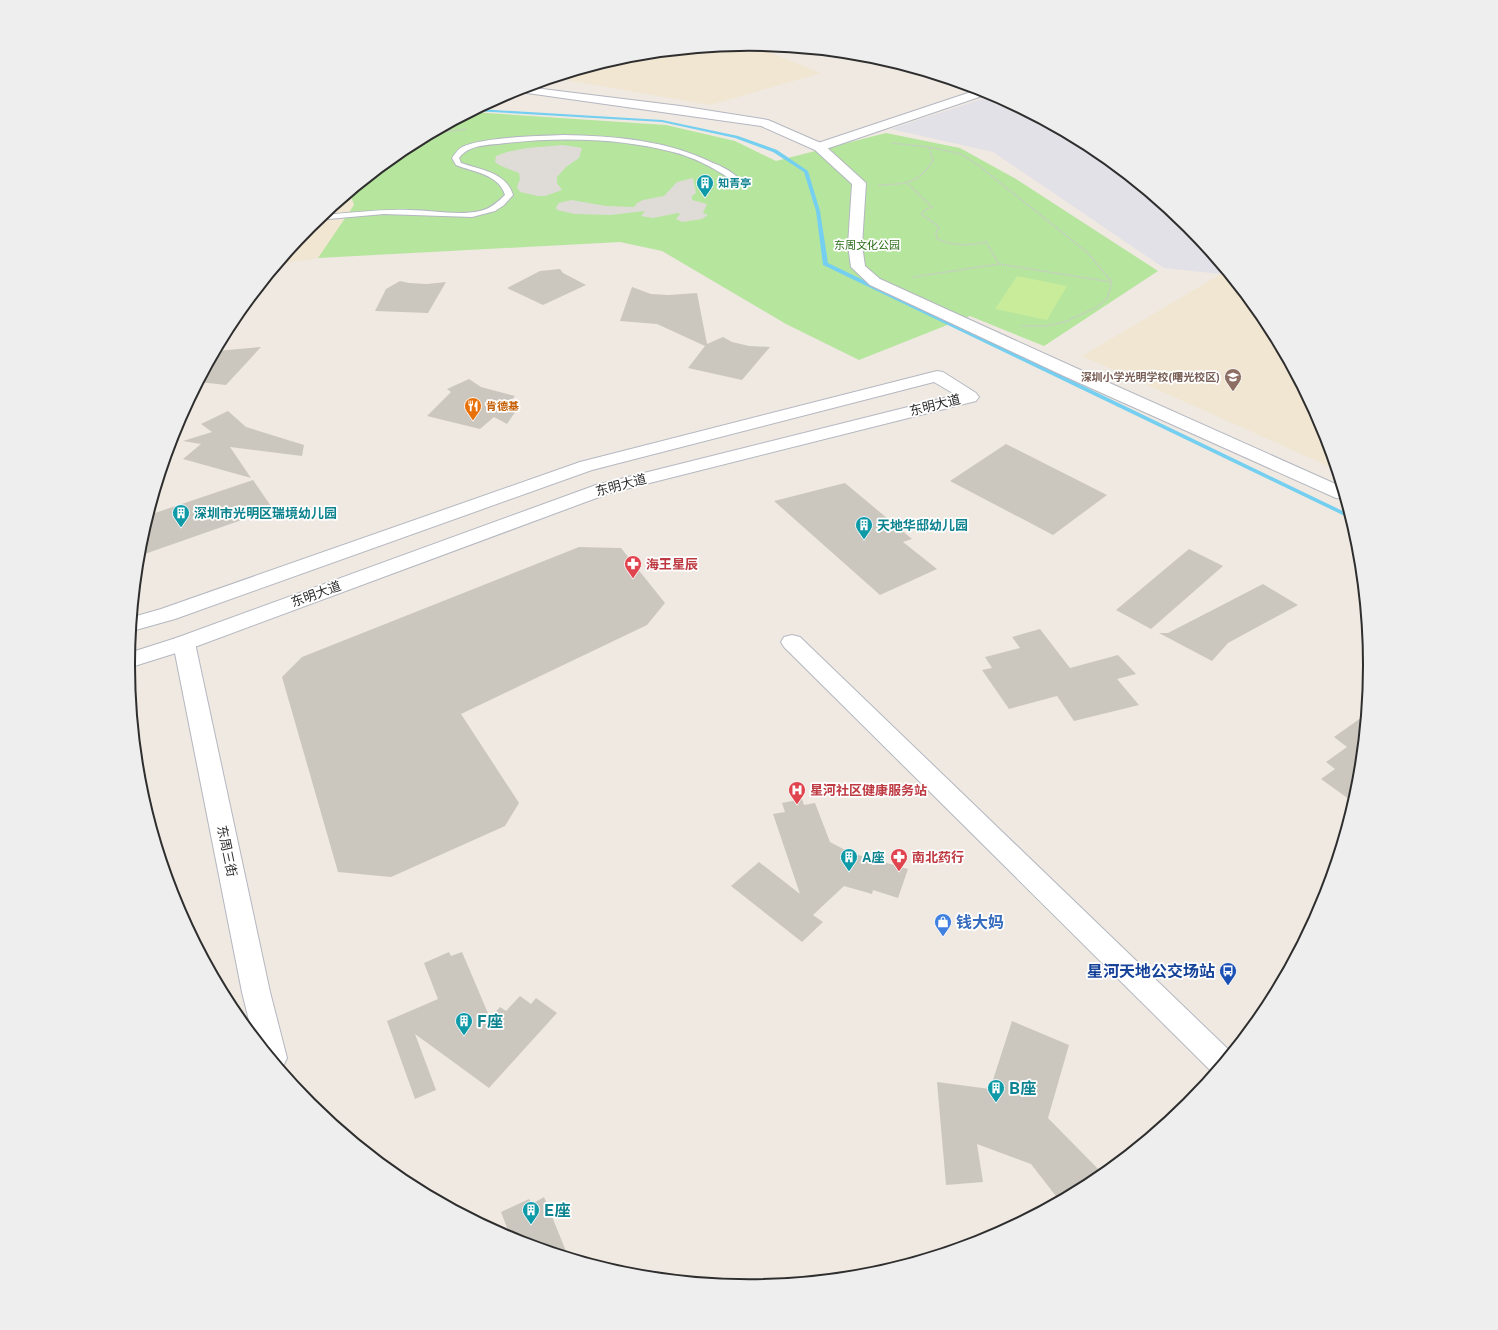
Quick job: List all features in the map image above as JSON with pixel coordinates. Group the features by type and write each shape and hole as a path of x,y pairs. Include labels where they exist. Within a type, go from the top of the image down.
{"street":[{"path":"533,91 680,110 764,123 819,147 858,183 855,245 858,266 875,282 1077,375 1337,492"},
{"path":"819,147 975,95"},
{"name":"东明大道","path":"135,659 184,643 603,489 970,397 937,376 586,466 168,614 136,623"},
{"path":"792,642 1219,1060"},
{"name":"东周三街","path":"184,643 256,992 270,1049"}],"lane":[{"path":"329,217 383,212 407,212 454,216 476,214 493,210 503,204 509,195 508,188 502,181 458,164 455,158 461,151 473,145 507,141 570,137 639,143 675,150 705,161 733,177"}],"path":[{"path":"885,143 929,146 961,154 1088,253 1112,282"},
{"path":"858,186 908,184 925,174 933,161 929,146"},
{"path":"908,184 932,208 925,210 921,214 925,219 936,223 939,227 936,233 937,239 959,246 971,246 986,242 999,264"},
{"path":"908,278 999,264 1112,282"},
{"path":"1015,326 1045,326 1065,322 1097,307 1107,299 1112,282"}],"shaded area":[{"path":"768,51 821,73 710,105 565,80 590,72 629,63 669,56 709,52"},
{"path":"984,98 1021,114 1090,154 1123,178 1154,203 1183,231 1223,275 1164,268 993,152 891,129"},
{"path":"563,145 582,148 579,158 566,167 557,177 557,183 562,190 545,196 520,192 517,187 520,179 519,173 495,162 496,156 507,152 527,148"},
{"path":"693,178 696,193 692,196 692,200 707,204 703,213 708,215 702,219 682,222 676,219 680,214 678,213 653,218 641,216 645,211 610,215 575,214 557,210 556,207 559,203 571,200 606,206 634,207 637,203 643,200 664,196 677,182"},
{"path":"352,197 355,205 318,258 284,263 315,231"},
{"name":"深圳小学光明学校(曙光校区)","path":"1221,274 1223,275 1260,324 1281,358 1300,393 1329,467 1082,356"}],"green space":[{"name":"东周文化公园","path":"480,113 666,125 735,141 776,161 886,133 960,148 1016,179 1158,271 1044,346 970,316 859,360 786,324 662,251 620,242 318,258 354,205 351,197 375,178 408,154 442,133"},
{"path":"1017,276 1067,286 1047,320 995,309"}],"building":[{"path":"560,269 563,273 586,285 543,305 507,288 540,271"},
{"path":"400,281 427,284 446,282 428,313 375,311 386,289"},
{"path":"632,287 651,294 669,295 697,293 707,344 723,337 732,342 749,346 770,347 742,380 688,368 705,346 657,324 620,321"},
{"path":"261,347 226,385 204,383 222,350"},
{"path":"469,379 481,387 515,396 507,405 516,411 507,424 494,417 480,429 427,416 451,392 447,389"},
{"path":"228,411 246,427 304,445 302,456 230,447 251,478 183,459 201,444 183,441 212,432 201,424"},
{"path":"1006,444 1107,495 1053,535 950,481"},
{"name":"深圳市光明区瑞境幼儿园","path":"253,480 273,509 145,554 154,513"},
{"name":"天地华邸幼儿园","path":"845,483 912,539 903,542 937,569 880,595 774,501"},
{"path":"579,547 621,548 665,603 647,625 461,714 519,803 505,826 391,877 338,872 282,677 302,657"},
{"path":"1189,549 1223,566 1151,629 1116,610"},
{"path":"1263,584 1298,605 1228,643 1212,661 1159,633 1168,633"},
{"path":"1040,629 1070,668 1118,655 1136,674 1117,679 1139,705 1074,721 1057,696 1009,709 982,670 992,668 985,657 1020,648 1012,637"},
{"path":"1361,718 1358,745 1348,798 1321,779 1335,769 1326,762 1347,747 1334,737"},
{"name":"A座","path":"802,799 804,805 815,803 830,842 851,853 908,869 898,898 873,890 872,894 844,886 813,915 823,922 802,942 731,886 759,862 800,894 773,814 785,812 782,803"},
{"name":"F座","path":"449,952 451,956 462,952 490,1018 500,1007 506,1011 520,996 531,1004 536,998 557,1013 489,1088 415,1034 436,1090 415,1099 387,1021 438,999 424,963"},
{"name":"B座","path":"1012,1021 1069,1045 1048,1118 1099,1170 1056,1197 1031,1164 977,1144 983,1182 946,1185 937,1082 990,1089"},
{"name":"E座","path":"544,1197 566,1250 508,1229 501,1212 529,1199 532,1204"}],"waterway":[{"path":"485,111 662,121 736,137 775,151 806,171 818,211 825,264 1344,514"}],"place":[{"name":"知青亭","path":"705,198"},
{"name":"深圳小学光明学校(曙光校区)","path":"1233,392"},
{"name":"肯德基","path":"473,421"},
{"name":"深圳市光明区瑞境幼儿园","path":"181,528"},
{"name":"天地华邸幼儿园","path":"864,540"},
{"name":"海王星辰","path":"633,579"},
{"name":"星河社区健康服务站","path":"797,805"},
{"name":"A座","path":"849,872"},
{"name":"南北药行","path":"899,872"},
{"name":"钱大妈","path":"943,937"},
{"name":"星河天地公交场站","path":"1228,986"},
{"name":"F座","path":"464,1036"},
{"name":"B座","path":"996,1103"},
{"name":"E座","path":"531,1225"}]}
